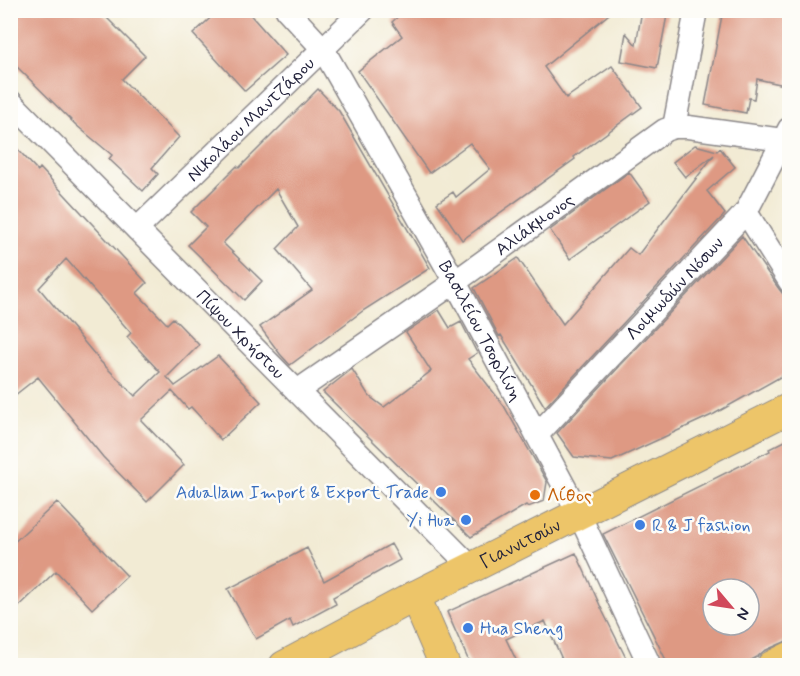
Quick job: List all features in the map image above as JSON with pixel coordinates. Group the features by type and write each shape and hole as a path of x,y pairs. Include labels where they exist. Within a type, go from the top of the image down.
{"main road":[{"name":"Γιαννιτσών","path":"284,666 415,596 789,408"},
{"path":"415,596 445,666"},
{"path":"772,666 789,657"}],"street":[{"name":"Βασιλείου Τσορλίνη","path":"287,10 323,49 455,282 579,514 650,666"},
{"name":"Νικολάου Μαντζάρου","path":"137,229 363,10"},
{"path":"696,10 674,127 787,136"},
{"name":"Πίψου Χρήστου","path":"10,101 472,568"},
{"name":"Αλιάκμονος","path":"297,391 455,282 660,133 674,127"},
{"name":"Λοιμωδών Νόσων","path":"537,435 746,212 787,136"},
{"path":"746,212 789,282"}],"building":[{"path":"10,10 99,10 145,56 122,79 179,137 152,168 158,174 143,191 109,159 112,155 76,125 10,60"},
{"path":"219,10 246,10 286,55 245,91 193,34"},
{"path":"405,10 614,10 544,67 566,98 612,66 642,107 574,157 575,159 462,240 437,203 453,192 456,197 490,169 470,143 429,173 358,71 402,36 392,22"},
{"path":"642,10 668,10 657,68 621,61 626,33 636,45"},
{"path":"723,10 778,10 778,15 789,17 789,86 757,79 754,99 749,98 746,113 705,105"},
{"path":"318,89 339,111 430,268 364,310 290,365 260,327 312,290 277,249 298,227 276,189 223,243 262,281 244,300 188,245 206,227 191,212"},
{"path":"10,141 38,171 40,168 147,283 137,293 167,324 173,318 199,345 167,377 175,386 218,356 261,402 221,440 191,407 188,409 172,391 141,420 184,465 147,502 103,457 38,377 10,399","holes":["66,259 131,333 127,337 160,372 135,396 101,362 39,288"]},
{"path":"695,145 717,151 720,148 735,167 707,191 725,214 545,407 501,335 499,336 474,288 518,258 563,324 629,248 638,255 714,155 685,177 673,162"},
{"path":"629,172 650,201 570,259 550,230"},
{"path":"742,236 779,289 783,294 789,295 789,372 714,414 612,461 574,457 557,433"},
{"path":"439,310 450,328 461,322 477,353 468,359 504,406 547,482 544,501 528,507 526,505 471,537 323,392 352,369 369,396 384,407 431,371 406,332"},
{"path":"789,439 789,640 764,651 740,666 669,666 603,534 770,451 769,449"},
{"path":"57,502 127,576 92,609 56,571 10,615 10,546"},
{"path":"391,544 400,560 333,597 336,604 293,627 290,620 256,639 228,589 307,548 324,581"},
{"path":"576,553 630,666 565,666 545,621 506,639 519,666 471,666 447,612"}],"place":[{"name":"Aduallam Import & Export Trade","path":"441,492"},
{"name":"Λίθος","path":"535,495"},
{"name":"Yi Hua","path":"466,520"},
{"name":"R & J fashion","path":"640,525"},
{"name":"Hua Sheng","path":"468,628"}]}
